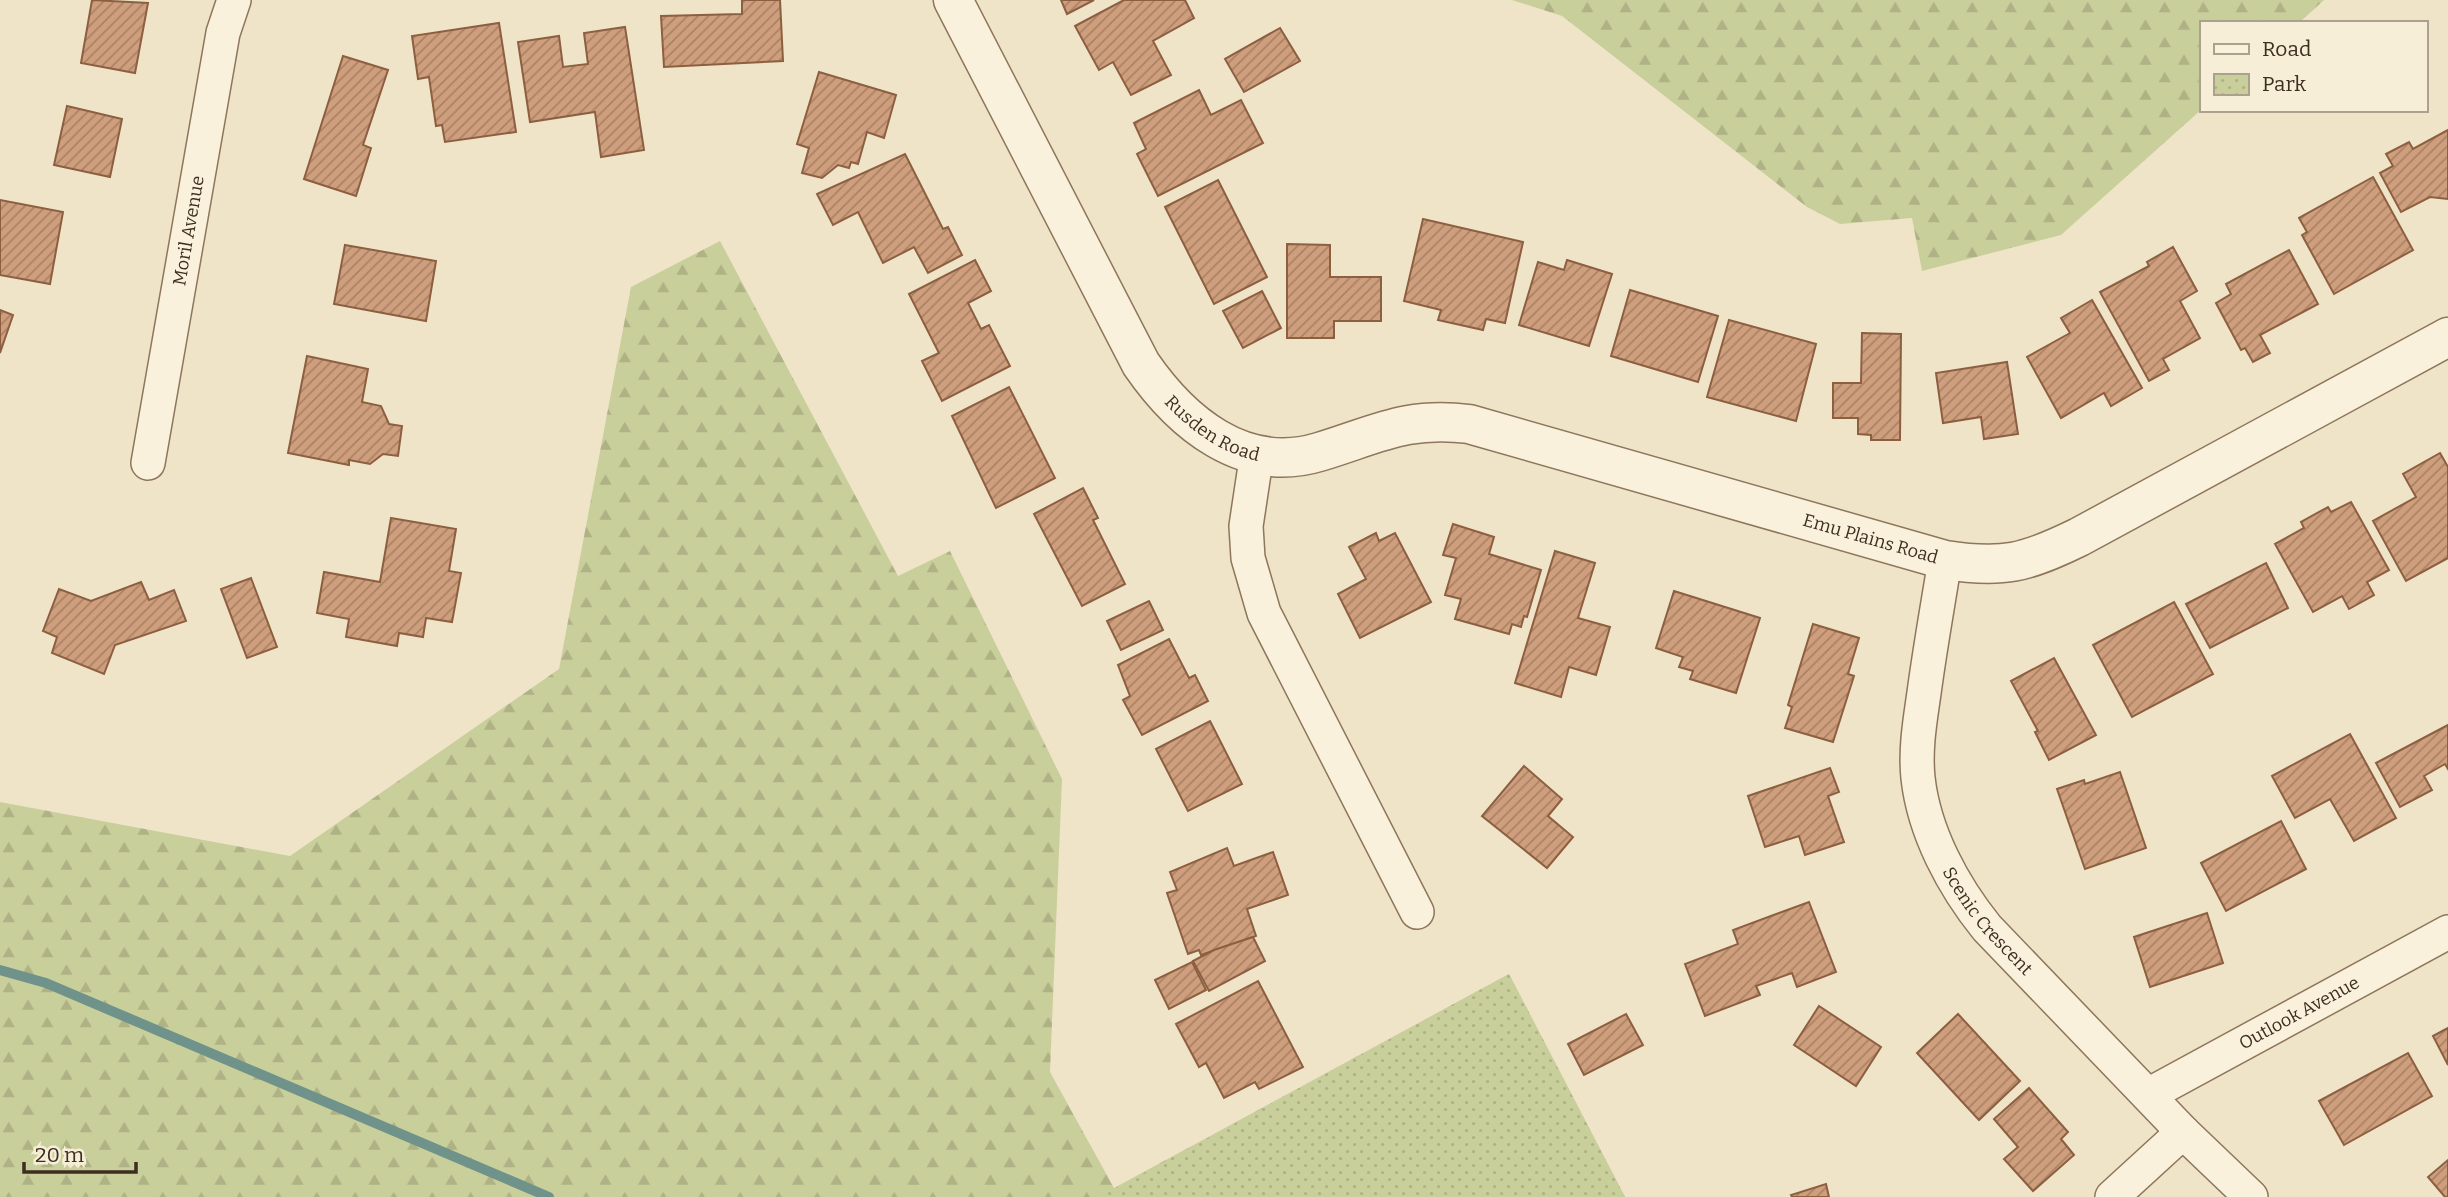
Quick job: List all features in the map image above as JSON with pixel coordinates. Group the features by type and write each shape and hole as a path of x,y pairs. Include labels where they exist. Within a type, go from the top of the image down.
{"street":[{"name":"Moril Avenue","path":"148,463 223,33 234,0"},
{"name":"Rusden Road","path":"953,0 1141,364 1172,406 1191,423 1212,438 1257,453 1246,526 1248,558 1264,613 1417,912"},
{"name":"Emu Plains Road","path":"1257,453 1297,457 1417,422 1469,424 1945,560 1989,566 2020,561 2053,549 2143,504 2448,337"},
{"name":"Scenic Crescent","path":"1945,560 1916,747 1918,780 1930,827 1949,871 1967,903 1987,928 2183,1132 2251,1197"},
{"name":"Outlook Avenue","path":"2148,1095 2448,932"},
{"path":"2112,1197 2183,1132"}],"green space":[{"path":"1512,0 2324,0 2301,21 2200,21 2200,111 2061,235 1922,271 1912,218 1840,224 1807,207 1562,16"},
{"path":"720,241 898,576 950,551 1062,779 1050,1072 1114,1188 1509,974 1625,1197 0,1197 0,802 290,856 559,669 631,287"},
{"path":"1509,974 1625,1197 1099,1197"}],"building":[{"path":"92,0 148,3 135,73 81,63"},
{"path":"742,0 780,0 783,61 664,67 661,16 742,14"},
{"path":"1061,0 1094,0 1067,14"},
{"path":"1124,0 1185,0 1194,18 1153,41 1171,75 1131,95 1113,62 1099,70 1075,26"},
{"path":"499,23 516,132 445,142 442,125 436,126 429,77 418,79 412,36"},
{"path":"625,27 644,150 601,157 595,112 530,122 518,42 559,36 563,67 588,64 584,33"},
{"path":"1280,28 1300,61 1244,92 1225,59"},
{"path":"343,56 388,70 363,145 371,148 356,196 304,179"},
{"path":"819,72 896,95 884,138 867,132 858,164 851,162 849,168 838,165 822,178 802,173 809,148 797,144"},
{"path":"1199,90 1211,115 1241,100 1263,143 1158,196 1137,154 1146,149 1134,123"},
{"path":"67,106 122,119 110,177 54,165"},
{"path":"2448,130 2448,199 2430,197 2401,212 2380,173 2393,166 2386,154 2409,142 2413,149"},
{"path":"905,154 943,229 948,227 962,255 928,273 914,247 883,263 858,212 833,225 817,194"},
{"path":"2373,177 2413,250 2334,294 2302,235 2307,232 2299,218"},
{"path":"1218,180 1267,277 1214,304 1165,207"},
{"path":"0,200 63,212 50,284 0,275"},
{"path":"1423,219 1523,242 1505,323 1486,319 1483,330 1438,320 1441,310 1404,301"},
{"path":"1287,244 1330,245 1330,277 1381,277 1381,321 1334,321 1334,338 1287,338"},
{"path":"345,245 436,261 426,321 334,304"},
{"path":"2173,247 2197,291 2180,301 2200,338 2163,359 2169,370 2149,381 2100,292 2149,266 2147,262"},
{"path":"2289,250 2318,304 2260,335 2270,353 2253,362 2245,348 2241,350 2216,303 2231,294 2226,284"},
{"path":"975,260 991,291 968,303 981,329 989,325 1010,366 942,401 922,361 939,353 909,294"},
{"path":"1567,260 1612,274 1589,346 1519,325 1538,262 1564,270"},
{"path":"1630,290 1718,316 1698,382 1611,356"},
{"path":"1262,291 1281,328 1243,348 1223,311"},
{"path":"2092,300 2142,388 2111,406 2104,393 2061,418 2027,357 2070,333 2061,318"},
{"path":"0,310 13,315 0,353"},
{"path":"1729,320 1816,344 1796,421 1707,397"},
{"path":"1862,333 1901,334 1900,440 1871,440 1871,435 1858,434 1858,418 1833,418 1833,383 1861,383"},
{"path":"307,356 368,369 362,402 381,406 389,424 402,426 398,456 383,454 370,464 349,460 349,465 288,453"},
{"path":"2007,362 2018,434 1984,439 1981,417 1943,423 1936,373"},
{"path":"1009,387 1055,478 996,508 952,416"},
{"path":"2440,453 2448,467 2448,558 2406,581 2373,521 2416,497 2403,474"},
{"path":"1083,488 1098,518 1093,520 1125,584 1082,606 1034,514"},
{"path":"2351,502 2389,570 2367,582 2374,595 2349,609 2342,596 2313,612 2275,544 2304,528 2301,522 2328,507 2331,512"},
{"path":"391,518 456,529 449,571 461,573 452,622 426,618 423,637 399,633 397,646 346,637 349,619 317,613 324,572 380,582"},
{"path":"1453,524 1494,537 1489,554 1541,570 1527,617 1524,616 1521,627 1512,624 1509,634 1455,619 1461,599 1445,595 1456,558 1443,555"},
{"path":"1376,533 1379,541 1395,533 1431,602 1360,638 1338,594 1366,579 1349,547"},
{"path":"1555,551 1595,563 1578,618 1610,627 1596,675 1569,667 1561,697 1515,683"},
{"path":"2266,563 2288,608 2210,648 2186,604"},
{"path":"251,578 277,647 247,658 221,589"},
{"path":"141,582 149,600 174,590 186,621 115,645 104,674 52,653 57,637 43,631 59,589 91,601"},
{"path":"1674,591 1760,618 1736,693 1690,679 1693,671 1679,667 1683,657 1656,648"},
{"path":"1149,601 1163,630 1121,650 1107,621"},
{"path":"2174,602 2213,674 2132,717 2093,645"},
{"path":"1813,624 1859,638 1848,674 1854,676 1833,742 1785,728 1792,707 1788,705"},
{"path":"1169,639 1189,678 1195,675 1208,701 1142,735 1123,700 1130,696 1118,665"},
{"path":"2054,658 2096,735 2049,760 2035,732 2038,731 2011,681"},
{"path":"1210,721 1242,784 1188,811 1156,749"},
{"path":"2448,725 2448,769 2445,764 2424,776 2432,790 2400,807 2376,763"},
{"path":"2350,734 2396,818 2354,841 2330,799 2295,818 2272,776"},
{"path":"1524,766 1562,799 1548,816 1573,837 1547,868 1482,816"},
{"path":"1830,768 1839,792 1828,796 1844,842 1805,855 1799,836 1765,847 1748,796"},
{"path":"2120,772 2146,848 2085,869 2057,789 2084,780 2085,784"},
{"path":"2281,821 2306,869 2226,911 2201,863"},
{"path":"1227,848 1234,866 1273,852 1288,895 1247,909 1256,936 1201,955 1199,950 1188,954 1167,893 1177,890 1170,872"},
{"path":"1809,902 1836,972 1797,987 1792,973 1756,986 1760,995 1705,1016 1685,964 1738,944 1733,930"},
{"path":"2207,913 2223,963 2150,987 2134,937"},
{"path":"1253,937 1265,961 1209,991 1193,961 1214,950"},
{"path":"1192,962 1206,990 1169,1009 1155,980"},
{"path":"1258,981 1303,1067 1259,1089 1255,1082 1224,1098 1206,1063 1199,1067 1176,1024"},
{"path":"1819,1006 1881,1047 1856,1086 1794,1045"},
{"path":"1626,1014 1643,1045 1584,1075 1568,1044"},
{"path":"1958,1014 2020,1081 1979,1120 1917,1053"},
{"path":"2448,1028 2448,1065 2433,1036"},
{"path":"2408,1053 2432,1096 2344,1145 2319,1101"},
{"path":"2029,1088 2068,1132 2061,1139 2074,1155 2033,1191 2004,1159 2018,1147 1994,1119"},
{"path":"2448,1160 2448,1197 2445,1197 2428,1177"},
{"path":"1826,1184 1829,1197 1791,1195"}],"waterway":[{"path":"0,970 46,983 549,1197"}]}
